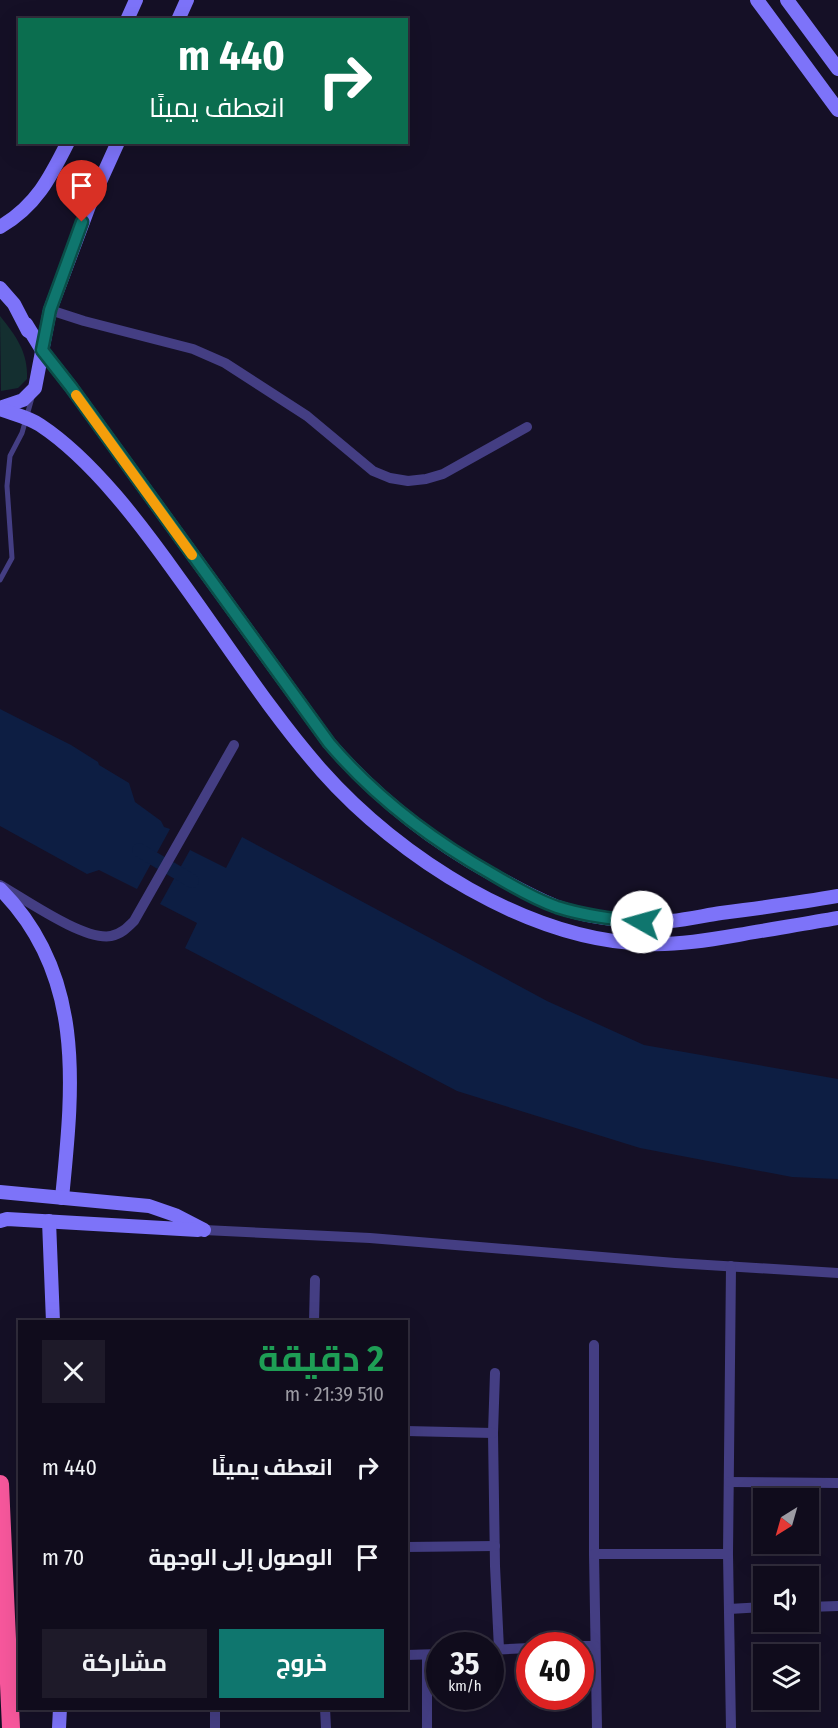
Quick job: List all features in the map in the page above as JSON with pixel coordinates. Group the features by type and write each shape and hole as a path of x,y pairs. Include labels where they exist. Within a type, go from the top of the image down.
{"highway":[{"path":"0,1484 11,1728"}],"street":[{"path":"127,18 136,0"},
{"path":"179,18 187,0"},
{"path":"757,0 838,110"},
{"path":"787,0 838,69"},
{"path":"0,227 12,220 32,202 49,181 67,144"},
{"path":"0,408 23,400 35,388 50,310 85,217 117,144"},
{"path":"0,288 14,304 42,350 329,743 374,791 436,841 513,886 556,906 598,917 642,922 838,896"},
{"path":"50,310 193,349 225,363 307,416 373,471 390,478 408,481 444,474 527,427"},
{"path":"26,324 38,370"},
{"path":"0,408 38,424 96,474 168,562 289,730 322,771 391,836 468,888 512,911 553,928 598,940 650,944 701,941 838,918"},
{"path":"0,887 93,936 109,936 123,932 134,921 144,905 234,745"},
{"path":"0,887 26,919 45,950 59,985 64,1010 70,1064 69,1119 62,1198"},
{"path":"0,1192 149,1206 175,1215 204,1230"},
{"path":"2,1220 370,1238 838,1273"},
{"path":"49,1221 53,1320"},
{"path":"731,1266 728,1554 731,1728"},
{"path":"314,1320 315,1280"},
{"path":"594,1345 597,1728"},
{"path":"495,1373 493,1433 495,1632"},
{"path":"408,1431 493,1433"},
{"path":"729,1482 838,1483"},
{"path":"408,1547 495,1546"},
{"path":"594,1554 728,1554"},
{"path":"819,1607 838,1606"},
{"path":"729,1609 753,1608"},
{"path":"408,1654 426,1654"},
{"path":"59,1728 60,1710"},
{"path":"215,1710 215,1728"},
{"path":"325,1710 326,1728"},
{"path":"427,1710 427,1728"}],"lane":[{"path":"0,580 12,558 7,486 10,456 22,433 35,388"}],"green space":[{"path":"0,316 20,345 27,369 27,379 18,388 1,391"}],"water":[{"path":"0,709 71,745 129,783 135,802 161,821 164,827 170,829 137,889 99,870 87,874 0,826"},
{"path":"242,837 547,1001 644,1045 838,1079 838,1179 792,1177 640,1148 457,1091 185,948 197,923 160,904 190,850 226,868"}],"waterway":[{"path":"139,850 192,881"}],"slow traffic":[{"path":"76,395 192,555"}],"route":[{"path":"82,222 50,310 42,350 329,743 351,769 402,815 436,841 473,864 556,906 598,917 642,922"}]}
